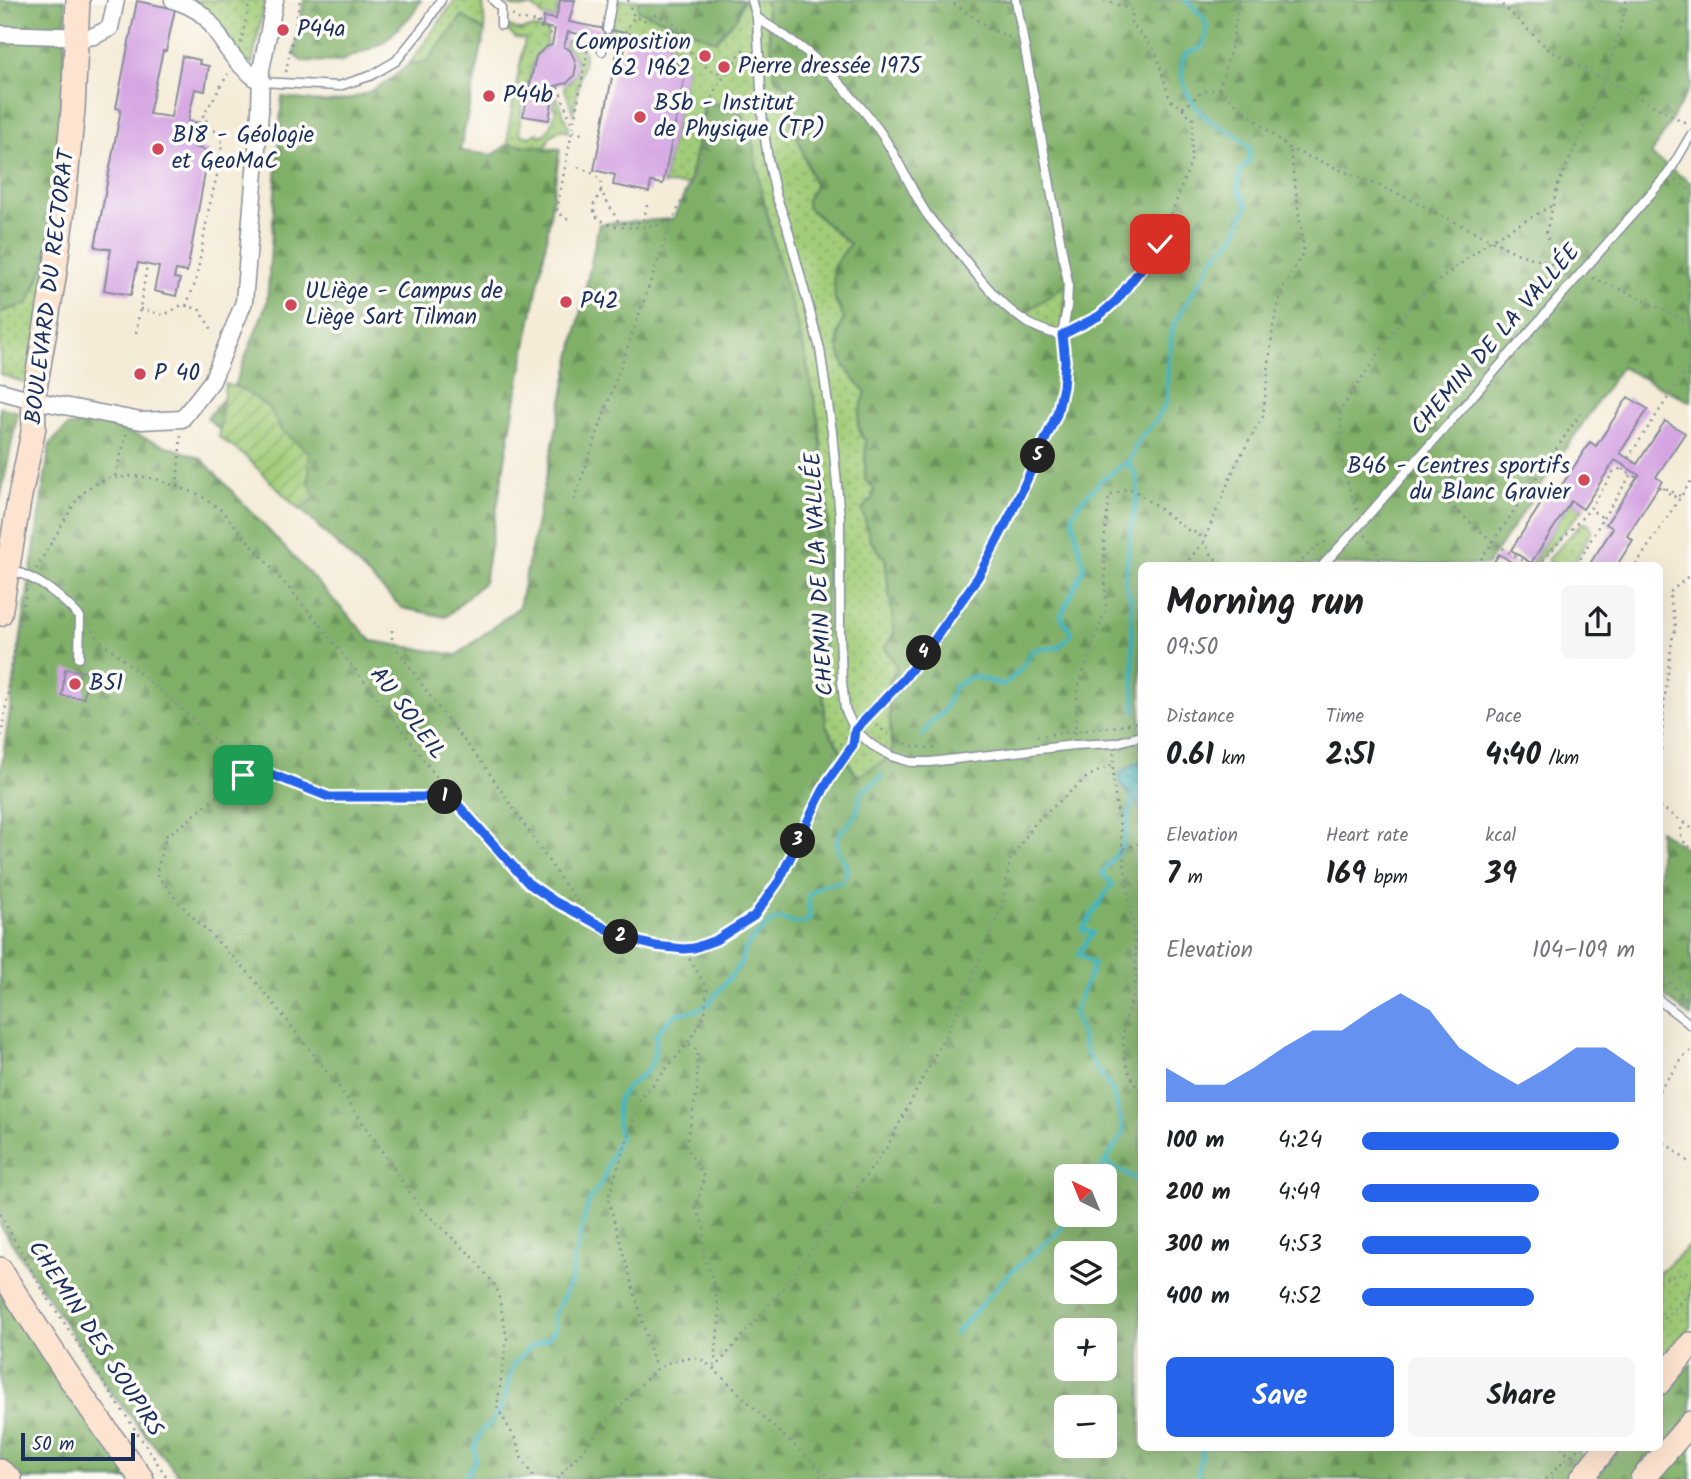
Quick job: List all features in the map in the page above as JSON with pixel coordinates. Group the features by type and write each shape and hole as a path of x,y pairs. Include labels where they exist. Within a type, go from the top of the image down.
{"main road":[{"name":"BOULEVARD DU RECTORAT","path":"0,614 34,427 33,400 64,209 73,110 78,0"},
{"path":"0,1269 109,1436 142,1479"},
{"path":"1663,1377 1691,1344"},
{"path":"1642,1479 1691,1423"},
{"path":"1581,1479 1603,1451"},
{"path":"0,1471 10,1479"}],"street":[{"path":"0,34 94,36 110,28 116,0"},
{"path":"173,0 206,15 236,60 260,82"},
{"path":"0,391 141,421 182,419 212,381 244,302 260,112 261,69 275,0"}],"lane":[{"path":"260,82 339,86 370,76 396,61 442,0"},
{"path":"493,0 501,7 502,25"},
{"path":"607,29 612,0"},
{"name":"CHEMIN DE LA VALLÉE","path":"752,0 757,18 763,125 768,159 820,349 832,432 840,517 842,681 845,709 855,730"},
{"path":"1016,0 1068,284 1062,335 1065,361 1063,387 1057,414 1012,512 978,577 903,680 855,730 872,745 891,756 911,762 1115,743 1138,737"},
{"path":"757,18 784,34 813,57 848,93 880,132 927,214 982,282 1018,317 1047,333 1062,335"},
{"path":"602,51 605,39"},
{"name":"CHEMIN DE LA VALLÉE","path":"1326,562 1668,174 1691,135"},
{"path":"8,568 31,577 50,589 80,617 79,658"},
{"path":"1663,1003 1691,1025"}],"path":[{"path":"199,123 236,60 250,0"},
{"path":"284,84 300,0"},
{"path":"628,0 634,17"},
{"path":"948,0 992,30 1023,44"},
{"path":"1062,335 1099,316 1117,300 1160,244 1191,162 1193,119 1170,100 1155,50 1131,23 1133,10 1104,0"},
{"path":"1219,89 1232,45 1240,0"},
{"path":"1497,0 1549,50 1691,126"},
{"path":"1558,266 1546,233 1558,185 1605,80 1626,0"},
{"path":"501,7 517,19 542,23"},
{"path":"634,17 648,21 653,14 672,21 684,36 683,42 690,53 707,68 724,75"},
{"path":"625,32 634,17"},
{"path":"537,22 538,27 551,30 550,35 554,36"},
{"path":"574,500 671,223 699,166 715,90 744,46 757,37"},
{"path":"566,38 588,49 602,51"},
{"path":"616,47 619,42"},
{"path":"568,219 557,209 588,49"},
{"path":"558,87 570,121 575,124"},
{"path":"1182,108 1206,89 1219,89 1290,149 1401,195 1519,254 1558,266 1575,279 1593,278 1691,324"},
{"path":"186,306 196,281 221,159 222,137 207,124 205,114"},
{"path":"573,131 585,135"},
{"path":"1187,562 1203,543 1236,464 1264,416 1273,327 1282,290 1304,251 1290,149"},
{"path":"579,167 601,181 601,191 618,221 627,224 641,222 647,205"},
{"path":"1668,174 1691,191"},
{"path":"601,191 594,204 594,214 601,222 612,226 638,227 671,223"},
{"path":"1380,562 1375,545 1357,528 1345,472 1340,411 1414,300 1491,240 1553,205"},
{"path":"136,333 147,265"},
{"path":"140,309 164,315 183,305 200,309 215,334"},
{"path":"1628,458 1691,363"},
{"path":"1479,562 1580,414"},
{"path":"115,477 131,419"},
{"path":"177,486 182,419"},
{"path":"1541,562 1590,509 1614,471 1622,467 1637,478"},
{"path":"1409,469 1493,542 1524,562"},
{"path":"1579,562 1631,475"},
{"name":"AU SOLEIL","path":"31,577 77,499 91,486 115,477 133,476 177,486 203,496 233,523 317,621 451,797 528,883 554,901 613,933 632,941 656,946 694,948 716,940 754,916 779,881 828,781 853,745 855,730"},
{"path":"1638,562 1679,495 1691,482"},
{"path":"1660,487 1679,495"},
{"path":"1074,745 1078,688 1106,607 1104,541 1109,496 1128,488 1138,493 1188,530 1199,534 1214,558 1220,562"},
{"path":"1590,509 1603,518"},
{"path":"1300,562 1319,545 1357,528"},
{"path":"1663,720 1672,640 1676,627 1669,593 1691,574"},
{"path":"0,743 24,596 31,577"},
{"path":"80,617 101,641 167,696 238,761 329,797 451,797"},
{"path":"392,630 392,640 399,652 486,768 562,881 597,923"},
{"path":"866,718 906,744 938,748"},
{"path":"1034,737 1138,722"},
{"path":"813,810 816,786 823,767 838,746 855,730"},
{"path":"1115,743 1114,790 1124,849 1135,954 1134,993 1126,1016 1122,1044 1125,1062 1138,1090"},
{"path":"238,761 243,775 231,788 166,836 156,874 181,905 254,979 338,1086 421,1209 472,1256 497,1288 507,1338 497,1407 517,1442 522,1460 535,1479"},
{"path":"714,1369 786,1285 887,1147 963,999 1002,906 1010,860 1036,822 1087,777 1113,764"},
{"path":"1663,810 1691,828"},
{"path":"1684,823 1681,838 1691,848"},
{"path":"1124,849 1138,844"},
{"path":"656,1370 608,1198 640,1100 688,1043 705,1014 707,989 684,949"},
{"path":"1663,962 1691,988"},
{"path":"1663,977 1691,1002"},
{"path":"688,1043 697,1050 697,1090 686,1146 704,1177 696,1209 704,1226 703,1254 720,1312 714,1369"},
{"path":"1663,1085 1691,1051"},
{"path":"1663,1141 1691,1164"},
{"name":"CHEMIN DES SOUPIRS","path":"0,1213 44,1293 167,1479"},
{"path":"1663,1280 1691,1270"},
{"path":"1663,1319 1691,1292"},
{"path":"557,1479 639,1385 656,1370 685,1357 701,1359 714,1369 831,1479"},
{"path":"1565,1451 1570,1457"},
{"path":"1545,1479 1576,1451"}],"green space":[{"path":"0,0 65,0 66,13 62,224 28,304 0,312"},
{"path":"188,0 265,0 252,64 238,56"},
{"path":"304,0 421,0 413,14 383,43 339,62 301,61 294,54"},
{"path":"455,0 483,2 485,31 462,16 426,63 410,63"},
{"path":"503,0 560,0 556,19 544,17 532,6 517,7"},
{"path":"615,0 638,0 638,10 737,17 743,0 765,0 775,78 789,88 790,115 815,187 807,199 807,207 850,244 835,301 844,318 838,339 839,349 846,367 866,392 860,412 860,435 866,441 865,479 874,488 870,540 885,558 894,633 885,648 897,668 888,685 892,756 858,777 826,726 822,680 828,516 819,424 803,345 762,193 749,125 705,103 689,185 663,184 687,65 669,62 672,42 609,29"},
{"path":"638,0 743,0 737,17 716,41 638,10"},
{"path":"765,0 1691,0 1691,86 1651,155 1691,183 1691,402 1621,367 1489,562 1138,562 1138,1451 1579,1451 1583,1457 1565,1479 182,1479 111,1393 0,1225 0,776 50,444 67,427 96,421 201,458 372,641 457,655 519,607 599,224 673,219 689,185 705,103 736,106 749,125 762,193 803,345 819,424 828,516 822,680 826,726 857,777 892,756 888,684 897,668 885,647 894,633 885,558 870,540 862,509 872,499 874,488 865,480 866,441 858,424 866,392 846,367 838,339 844,318 835,301 833,267 850,244 807,207 807,200 815,187 790,115 789,88 775,79","holes":["1067,284 1062,335 1019,317"]},
{"path":"462,16 485,31 460,151 493,155 508,144 560,149 545,249 484,582 446,617 402,608 207,418 234,386 267,302 282,97 326,102 361,95 392,78 410,63 426,63"},
{"path":"508,25 519,30 536,28 548,31 546,47 536,56 534,62 520,116 520,134 529,137 547,132 553,121 556,108 553,107 557,97 569,128 568,132 562,129 551,135 545,148 508,144 525,39 516,38 506,29"},
{"path":"566,41 572,42 585,53 573,113 564,87 575,72 576,61 565,47"},
{"path":"62,224 27,384 0,374 0,312 28,304"},
{"path":"1068,283 1062,335 1018,317"},
{"path":"225,384 242,389 270,409 281,430 309,452 309,483 315,497 299,510 246,457 219,437"},
{"path":"0,407 18,412 0,500"},
{"path":"1571,501 1583,509 1537,562 1532,562"},
{"path":"1581,524 1589,524 1592,531 1575,562 1547,560"},
{"path":"1663,833 1691,852 1691,1017 1663,995"},
{"path":"1691,1244 1691,1325 1663,1359 1663,1269"},
{"path":"0,1286 135,1479 0,1479"},
{"path":"1691,1363 1691,1479 1594,1479 1617,1451 1663,1451 1663,1396"}],"water":[{"path":"1138,763 1138,805 1120,783 1120,773"}],"building":[{"name":"B5b - Institut de Physique (TP)","path":"560,0 575,0 569,22 672,42 669,62 687,65 663,184 651,182 649,192 613,185 615,175 594,170 617,51 624,53 626,43 568,32 564,47 570,50 574,58 574,76 567,83 555,86 549,120 523,116 536,56 552,45 555,29 542,27 544,17 556,19"},
{"name":"B18 - Géologie et GeoMaC","path":"137,1 175,9 149,114 171,117 182,56 200,60 199,64 209,66 205,91 195,89 188,121 199,123 194,147 209,151 187,272 176,270 174,278 180,279 176,296 154,291 159,267 138,263 131,295 104,290 111,249 95,247 121,109 116,108"},
{"name":"B46 - Centres sportifs du Blanc Gravier","path":"1628,397 1648,409 1620,453 1637,464 1665,421 1685,433 1656,477 1662,481 1627,536 1633,540 1619,562 1591,562 1613,528 1606,524 1639,475 1615,460 1583,509 1571,501 1532,562 1511,550 1552,487 1558,491 1590,442 1596,446"},
{"path":"1499,554 1511,562 1494,562"},
{"name":"B51","path":"65,669 87,672 84,698 62,696"}],"waterway":[{"path":"923,735 944,711 954,687 972,676 1004,685 1022,668 1033,650 1059,647 1072,634 1061,616 1084,567 1072,517 1079,503 1103,479 1129,461 1140,437 1156,421 1167,400 1173,326 1214,257 1235,237 1247,205 1238,188 1240,171 1249,161 1250,149 1238,137 1203,115 1191,100 1184,82 1182,63 1185,54 1203,47 1207,30 1204,19 1186,0"},
{"path":"1129,461 1137,478 1138,493 1125,582 1131,599 1135,712"},
{"path":"464,1479 475,1461 475,1446 482,1430 492,1423 503,1404 513,1365 530,1347 547,1339 555,1330 553,1318 572,1279 574,1257 579,1248 589,1201 602,1182 620,1138 617,1113 619,1099 622,1093 650,1068 657,1041 655,1035 675,1014 697,1010 708,1004 740,965 751,940 771,922 779,919 805,923 810,917 808,897 822,886 840,883 846,875 847,865 839,852 838,837 854,817 861,793 882,776"},
{"path":"1133,797 1123,845 1102,873 1112,884 1082,930 1093,933 1078,954 1094,964 1074,1012 1087,1054 1113,1092 1124,1132 1105,1162 1138,1180"},
{"path":"955,1334 1005,1278 1062,1227"},
{"path":"1199,1479 1202,1451"}],"place":[{"name":"P44a","path":"283,30"},
{"name":"Composition 62 1962","path":"705,56"},
{"name":"Pierre dressée 1975","path":"724,67"},
{"name":"P44b","path":"489,96"},
{"name":"B5b - Institut de Physique (TP)","path":"640,117"},
{"name":"B18 - Géologie et GeoMaC","path":"158,149"},
{"name":"P42","path":"566,302"},
{"name":"ULiège - Campus de Liège Sart Tilman","path":"291,305"},
{"name":"P 40","path":"140,374"},
{"name":"B46 - Centres sportifs du Blanc Gravier","path":"1584,480"},
{"name":"B51","path":"75,684"}],"route":[{"path":"243,775 238,761 329,797 451,797 528,883 554,901 632,941 668,948 694,948 737,928 754,916 779,881 828,781 853,745 855,730 903,680 978,577 1012,512 1057,414 1065,361 1062,335 1099,316 1117,300 1160,244"}]}
